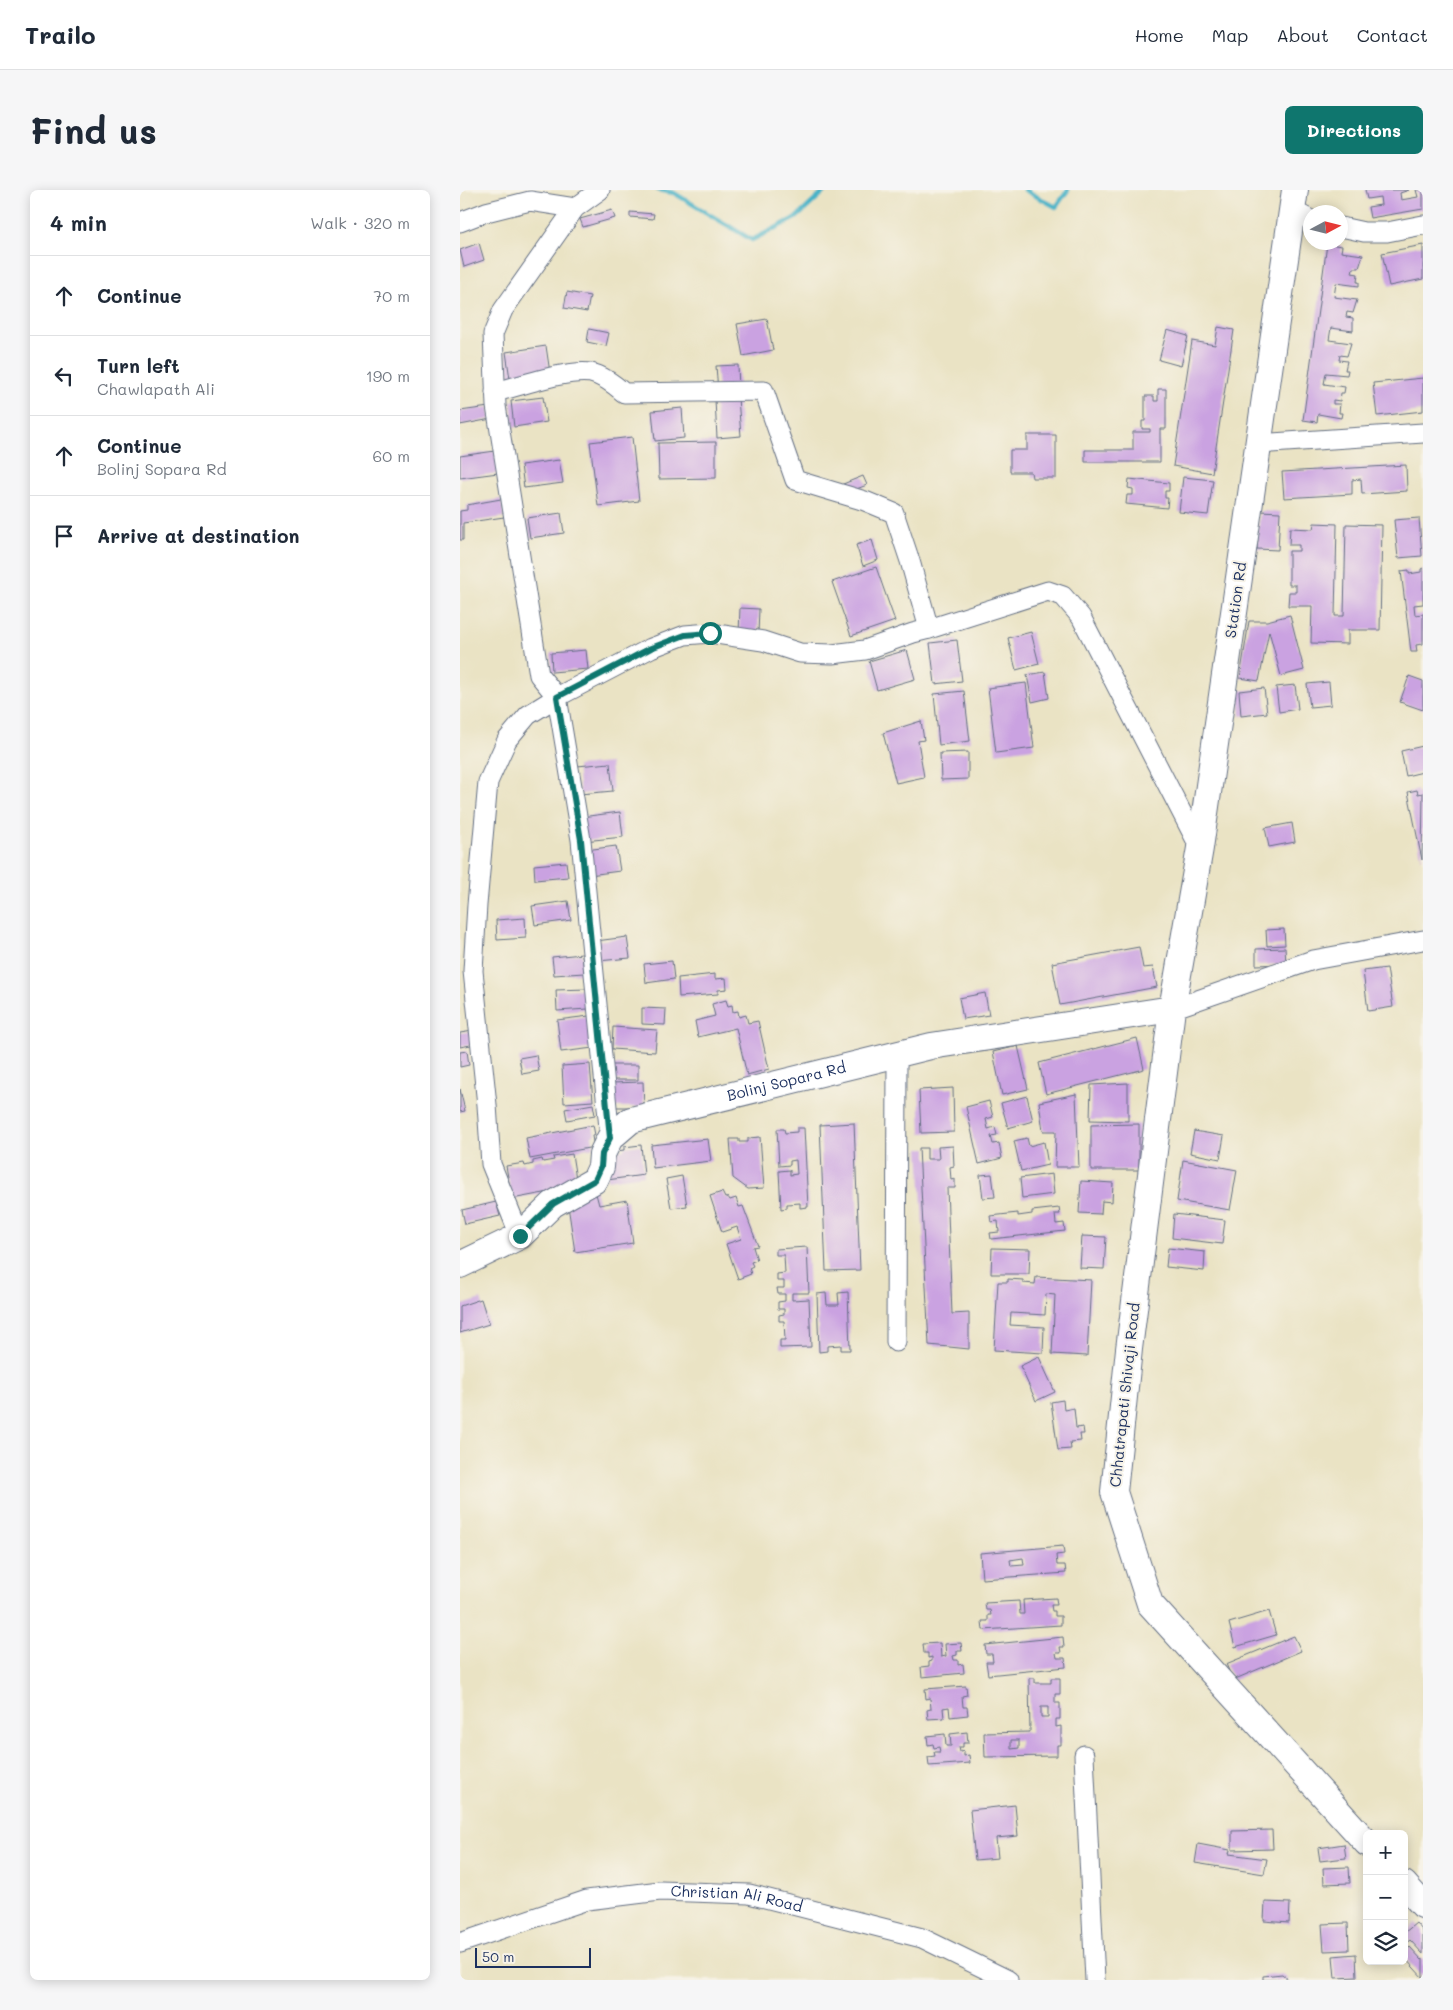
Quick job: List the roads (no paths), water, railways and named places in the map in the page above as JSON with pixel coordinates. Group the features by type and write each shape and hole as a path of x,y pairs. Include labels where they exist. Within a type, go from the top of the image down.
{"main road":[{"name":"Station Rd","path":"1172,1009 1200,848 1258,444 1299,207"},
{"name":"Bolinj Sopara Rd","path":"460,1265 520,1236 553,1204 595,1180 601,1167 602,1154 610,1138 631,1120 931,1046 1172,1009"},
{"name":"Chhatrapati Shivaji Road","path":"1172,1009 1129,1349 1114,1492 1150,1604 1363,1839"},
{"path":"1408,1888 1423,1905"}],"street":[{"path":"600,190 575,208 503,310 493,334 495,392 539,675 557,697 581,840 610,1138"},
{"path":"460,222 486,212 530,201 575,208"},
{"path":"1348,229 1364,232 1387,232 1423,225"},
{"path":"495,392 568,374 591,373 611,382 624,393 764,391 795,480 865,500 894,513 929,629"},
{"path":"1258,444 1423,433"},
{"path":"520,1236 491,1164 473,971 477,905 488,782 507,740 528,716 557,697 635,656 685,635 710,633 763,641 800,653 832,654 865,650 1048,591 1064,596 1081,617 1200,848"},
{"path":"1172,1009 1313,960 1423,940"},
{"path":"896,1342 897,1055"},
{"path":"1084,1755 1094,1980"},
{"name":"Christian Ali Road","path":"460,1943 587,1900 660,1891 749,1894 922,1938 1008,1980"}],"waterway":[{"path":"658,190 674,193 752,240 797,217 826,190"},
{"path":"1025,190 1056,207 1068,190"}]}
